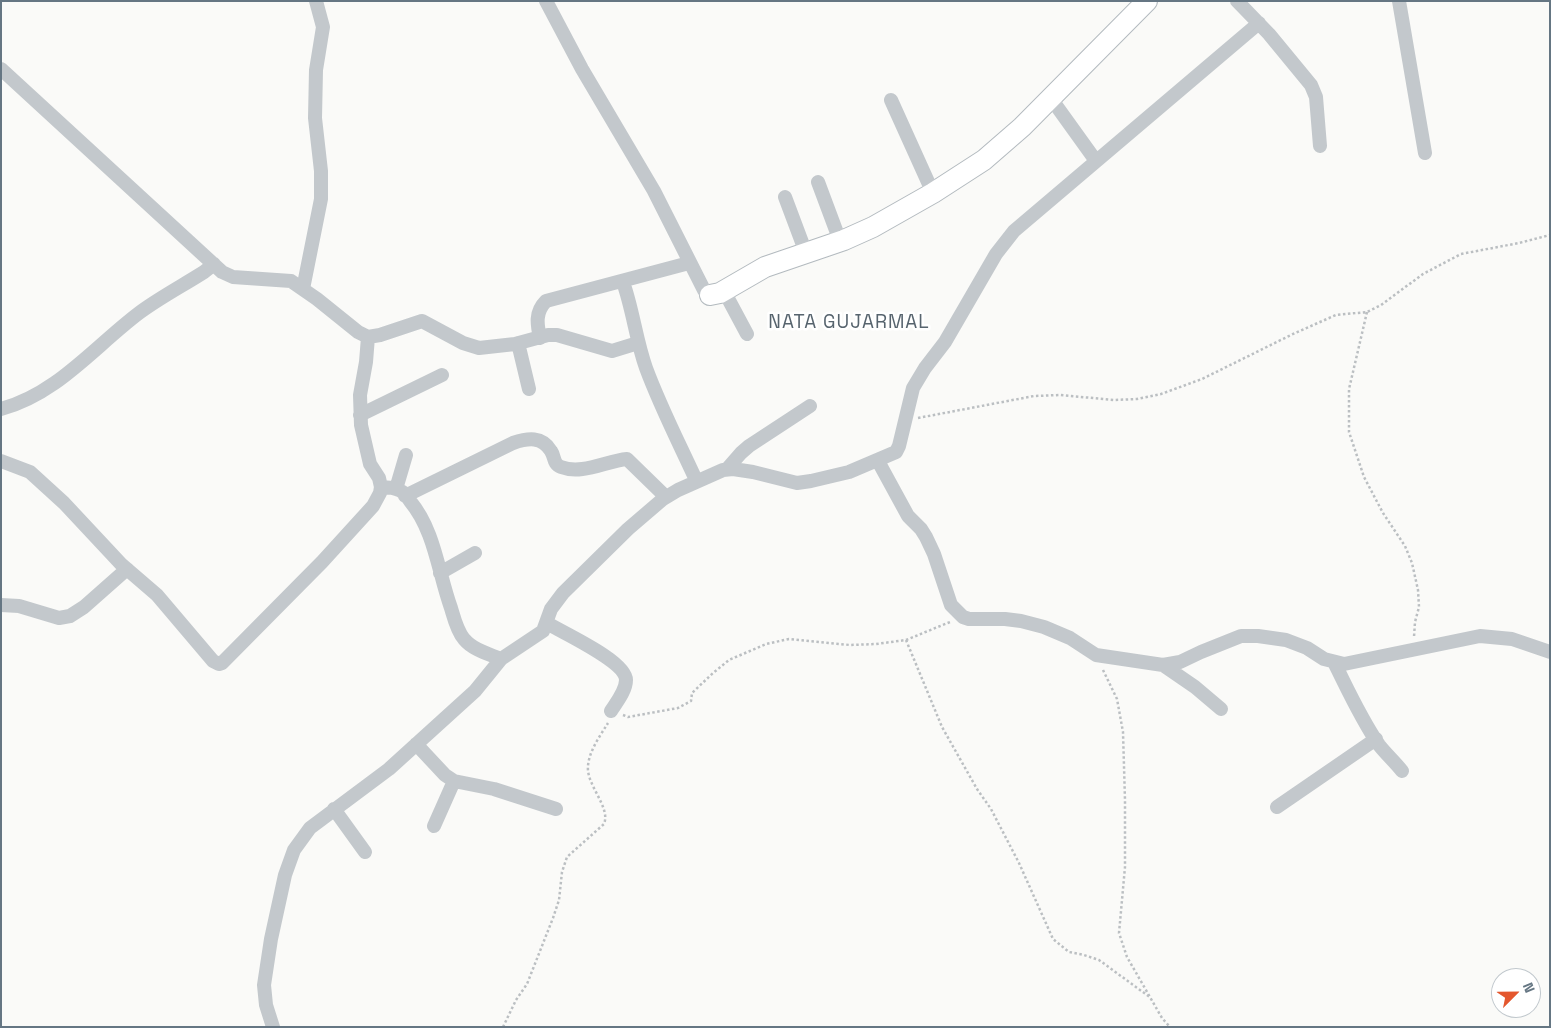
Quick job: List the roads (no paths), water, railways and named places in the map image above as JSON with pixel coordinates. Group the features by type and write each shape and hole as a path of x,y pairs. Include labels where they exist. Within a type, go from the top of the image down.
{"street":[{"path":"303,289 322,199 315,118 316,70 323,27 316,1"},
{"path":"546,1 582,69 654,191 704,290 717,293 747,334"},
{"path":"717,293 758,270 840,241 873,227 933,193 984,160 1022,127 1148,1"},
{"path":"1237,1 1259,23 1310,85 1316,97 1320,146"},
{"path":"1399,1 1425,153"},
{"path":"274,1027 266,1005 264,985 271,939 285,875 294,850 310,828 389,768 475,691 501,659 543,631 551,609 581,574 628,529 666,497 696,480 727,469 753,472 797,483 825,479 878,461 896,452 913,388 925,368 945,342 996,254 1014,231 1259,23"},
{"path":"1,69 222,272 233,277 291,281 358,332 368,337 422,321 463,343 479,348 557,335 612,351 638,343"},
{"path":"1050,97 1096,161"},
{"path":"892,100 933,193"},
{"path":"818,182 840,241"},
{"path":"785,197 806,253"},
{"path":"540,338 537,317 541,306 546,302 690,263"},
{"path":"1,409 13,406 51,386 139,313 214,264"},
{"path":"623,282 630,299 638,343 656,392 696,480"},
{"path":"1,461 30,472 64,503 127,569 157,595 213,661 218,664 222,663 322,562 373,506 381,487 379,478 370,464 360,425 360,395 368,337"},
{"path":"518,343 529,389"},
{"path":"360,415 442,375"},
{"path":"727,469 740,453 749,446 810,406"},
{"path":"381,487 401,492 513,442 530,438 540,441 551,451 555,464 562,467 579,469 603,466 627,459 666,497"},
{"path":"406,455 401,492 423,521 454,618 465,641 480,651 501,659"},
{"path":"878,461 908,516 926,537 934,554 951,605 963,617 969,619 1005,619 1044,627 1070,638 1096,655 1163,665 1180,662 1241,636 1258,636 1286,640 1334,662 1344,664 1480,636 1512,639 1550,652"},
{"path":"440,573 475,553"},
{"path":"1,605 19,606 59,618 70,616 84,607 127,569"},
{"path":"546,623 611,659 625,674 626,682 611,711"},
{"path":"1334,662 1361,715 1376,739 1402,771"},
{"path":"1163,665 1195,687 1221,709"},
{"path":"1277,807 1376,739"},
{"path":"416,744 445,775 454,781 494,789 556,809"},
{"path":"434,826 454,781"},
{"path":"334,809 365,852"}],"district":[{"name":"NATA GUJARMAL","path":"849,323"}]}
